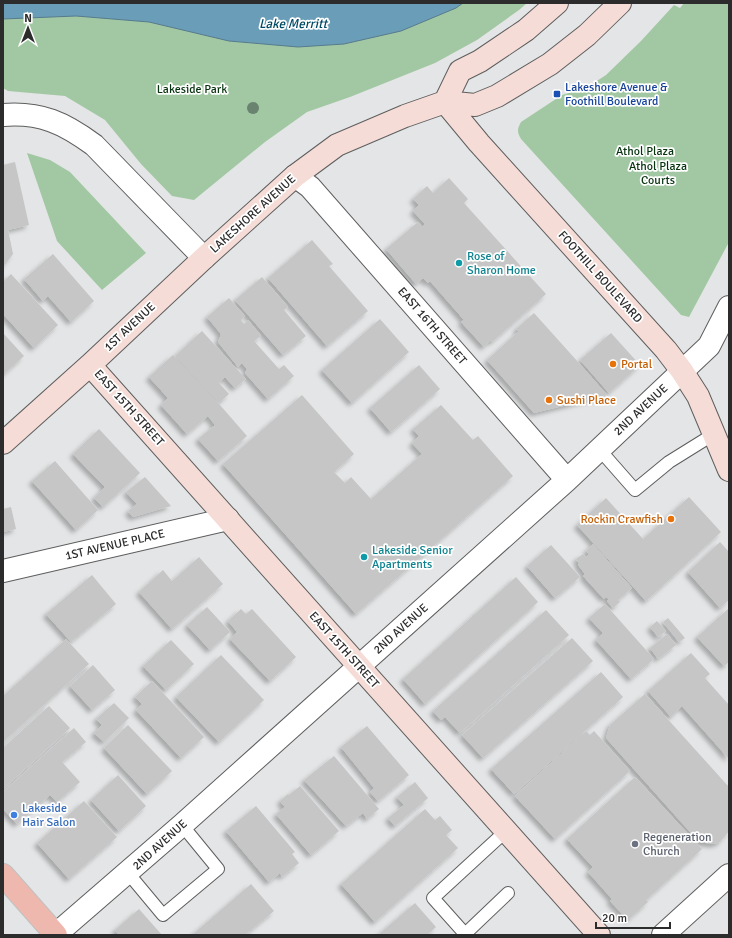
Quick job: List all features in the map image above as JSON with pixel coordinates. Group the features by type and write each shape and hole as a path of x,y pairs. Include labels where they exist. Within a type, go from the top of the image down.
{"main road":[{"path":"445,102 460,71 480,61 526,30 557,3"},
{"name":"LAKESHORE AVENUE","path":"204,258 295,176 337,145 405,116 445,102 475,105 497,96 550,64 587,35 620,3"},
{"name":"FOOTHILL BOULEVARD","path":"445,102 478,143 666,350 698,396 729,470"},
{"name":"1ST AVENUE","path":"3,443 204,258"},
{"name":"EAST 15TH STREET","path":"90,364 599,935"},
{"path":"3,875 56,935"}],"street":[{"name":"LAKESHORE AVENUE","path":"3,115 15,114 37,117 58,122 75,131 94,145 204,258"},
{"name":"EAST 16TH STREET","path":"295,176 310,187 567,480"},
{"name":"2ND AVENUE","path":"56,935 182,825 567,480 709,346 729,307"},
{"name":"1ST AVENUE PLACE","path":"3,571 228,518"},
{"path":"663,935 729,875"}],"lane":[{"path":"599,450 635,490 669,462 714,434"},
{"path":"128,873 162,915 218,869 182,825"},
{"path":"506,831 434,898 465,934 508,893"}],"green space":[{"name":"Lakeside Park","path":"3,3 527,3 477,40 435,63 350,97 307,112 265,142 194,200 172,196 141,164 105,120 65,96 8,91 3,88"},
{"name":"Athol Plaza","path":"684,3 729,3 729,242 689,317 681,315 521,139 518,130 521,122 562,95 586,88 606,75 641,41 674,5 680,8"},
{"path":"27,153 50,160 70,172 146,253 102,290 57,241"}],"water":[{"name":"Lake Merritt","path":"3,3 463,3 456,8 401,31 344,44 298,47 229,41 149,22 76,16 3,19"}],"building":[{"path":"15,162 29,225 8,230 13,254 3,267 3,165"},
{"name":"Rose of Sharon Home","path":"449,178 468,199 464,203 546,294 492,342 491,340 484,347 461,322 464,320 430,281 428,283 423,278 416,284 386,249 418,222 422,227 425,224 413,211 419,205 413,199 427,186 433,193"},
{"path":"312,240 333,264 329,266 368,311 327,346 268,278"},
{"path":"53,254 94,301 71,322 48,296 43,301 24,279"},
{"path":"11,274 58,325 34,348 3,314 3,282"},
{"path":"262,277 288,307 284,310 306,336 283,355 235,300"},
{"path":"229,298 245,316 241,320 244,324 248,320 261,336 254,341 279,369 284,365 294,376 268,399 245,373 247,369 242,363 238,367 218,342 221,334 207,317"},
{"path":"534,313 607,395 534,413 487,360 519,331 516,329"},
{"path":"380,319 409,352 352,403 322,370"},
{"path":"202,331 246,379 235,388 225,377 219,383 229,394 219,403 175,356"},
{"path":"3,333 24,356 3,375"},
{"path":"611,333 640,365 609,393 580,360"},
{"path":"173,355 247,436 218,461 198,439 215,425 208,416 187,434 161,405 168,398 149,377"},
{"path":"419,365 440,389 391,432 370,408"},
{"name":"Lakeside Senior Apartments","path":"302,395 354,454 334,472 345,483 351,477 371,499 422,454 412,443 419,436 413,429 441,405 473,440 478,436 513,476 356,614 223,464"},
{"path":"99,429 140,473 103,507 94,498 105,487 73,454"},
{"path":"55,461 98,510 76,530 32,481"},
{"path":"145,477 171,506 133,517 128,511 137,504 126,492"},
{"path":"689,497 721,532 646,601 577,525 606,498 643,539"},
{"path":"11,507 16,529 3,532 3,509"},
{"path":"720,542 729,552 729,600 720,608 688,572"},
{"path":"593,544 632,588 618,600 620,602 613,608 607,601 609,599 606,597 604,599 583,576 585,574 578,565 579,563 576,559 583,554 586,557 589,554 586,551"},
{"path":"551,545 580,577 555,598 527,566"},
{"path":"199,557 223,584 172,629 139,592 163,570 172,581"},
{"path":"92,575 116,604 71,642 46,614"},
{"path":"516,577 538,602 425,704 403,679"},
{"path":"605,604 654,659 631,679 596,640 603,633 589,618"},
{"path":"207,607 230,632 210,650 187,625"},
{"path":"729,608 729,662 724,666 697,637"},
{"path":"241,609 246,614 252,609 296,657 270,681 230,639 237,632 228,621"},
{"path":"546,610 569,635 460,733 445,717 441,720 433,711"},
{"path":"668,618 685,638 679,642 663,622"},
{"path":"657,621 666,631 658,637 650,627"},
{"path":"667,634 676,645 658,659 650,648"},
{"path":"572,638 593,661 483,758 462,735"},
{"path":"66,639 89,664 3,742 3,696"},
{"path":"171,640 194,664 166,690 143,666"},
{"path":"691,653 710,674 705,678 729,705 729,759 682,706 671,717 648,691"},
{"path":"221,655 264,700 219,742 176,697"},
{"path":"93,665 115,690 92,710 70,686"},
{"path":"601,672 623,697 514,794 491,769"},
{"path":"152,681 204,737 181,758 136,710 142,704 135,697"},
{"path":"645,694 729,787 729,831 720,842 714,844 699,842 606,738 610,725"},
{"path":"114,703 129,718 104,742 94,733 102,725 96,719"},
{"path":"49,706 70,728 3,789 3,748"},
{"path":"128,725 172,771 147,794 104,748"},
{"path":"367,726 409,775 378,801 370,792 374,788 341,747"},
{"path":"74,728 86,742 62,762 80,782 57,802 50,795 17,824 3,809 3,792"},
{"path":"586,731 590,735 594,731 630,771 555,839 515,796"},
{"path":"334,756 379,809 367,819 363,813 346,826 304,780"},
{"path":"118,775 146,806 119,831 91,800"},
{"name":"Regeneration Church","path":"635,777 702,849 646,900 648,902 628,920 610,901 612,899 588,872 593,867 567,839"},
{"path":"415,782 428,798 395,826 388,818 404,805 397,797"},
{"path":"300,786 339,831 311,855 276,814 285,807 280,801"},
{"path":"84,801 117,837 69,879 37,843"},
{"path":"256,806 295,852 292,854 299,863 282,877 280,873 269,882 226,831"},
{"path":"425,809 435,820 440,816 452,830 446,835 458,848 375,922 341,884"},
{"path":"251,884 274,911 245,935 192,935"},
{"path":"415,903 436,927 427,935 378,935"},
{"path":"139,909 162,935 119,935 115,930"}],"place":[{"name":"Lakeshore Avenue & Foothill Boulevard","path":"557,94"},
{"name":"Rose of Sharon Home","path":"459,263"},
{"name":"Portal","path":"613,364"},
{"name":"Sushi Place","path":"549,400"},
{"name":"Rockin Crawfish","path":"671,519"},
{"name":"Lakeside Senior Apartments","path":"364,557"},
{"name":"Lakeside Hair Salon","path":"14,815"},
{"name":"Regeneration Church","path":"635,844"}],"park label":[{"name":"Athol Plaza Courts","path":"658,173"}]}
